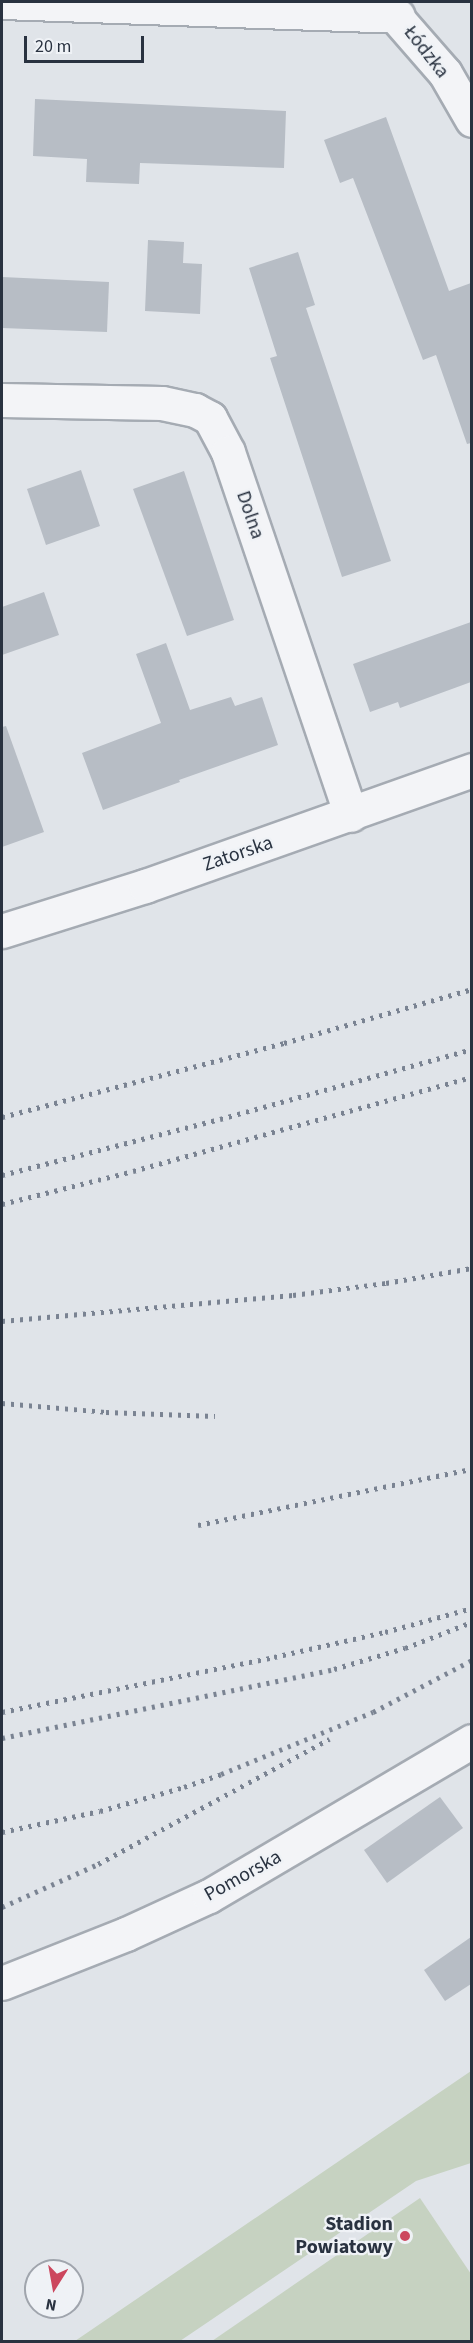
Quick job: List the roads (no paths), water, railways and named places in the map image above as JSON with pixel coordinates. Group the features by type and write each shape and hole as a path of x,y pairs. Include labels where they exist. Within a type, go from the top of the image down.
{"street":[{"path":"2,2 391,9"},
{"name":"Łódzka","path":"391,9 445,73 471,120"},
{"name":"Dolna","path":"2,400 162,403 195,410 210,418 228,452 351,815"},
{"name":"Zatorska","path":"2,931 145,886 351,815 471,770"},
{"name":"Pomorska","path":"2,1983 126,1935 209,1896 471,1741"}],"railway":[{"path":"2,1117 284,1043 472,989"},
{"path":"2,1175 220,1119 472,1049"},
{"path":"2,1204 133,1171 472,1077"},
{"path":"2,1321 293,1295 386,1283 472,1268"},
{"path":"2,1403 106,1412 215,1416"},
{"path":"198,1525 472,1469"},
{"path":"2,1712 274,1657 385,1632 472,1608"},
{"path":"2,1738 334,1669 405,1648 472,1622"},
{"path":"2,1832 100,1811 221,1774 373,1712 472,1660"},
{"path":"2,1907 98,1864 329,1739"}],"place":[{"name":"Stadion Powiatowy","path":"405,2236"}]}
